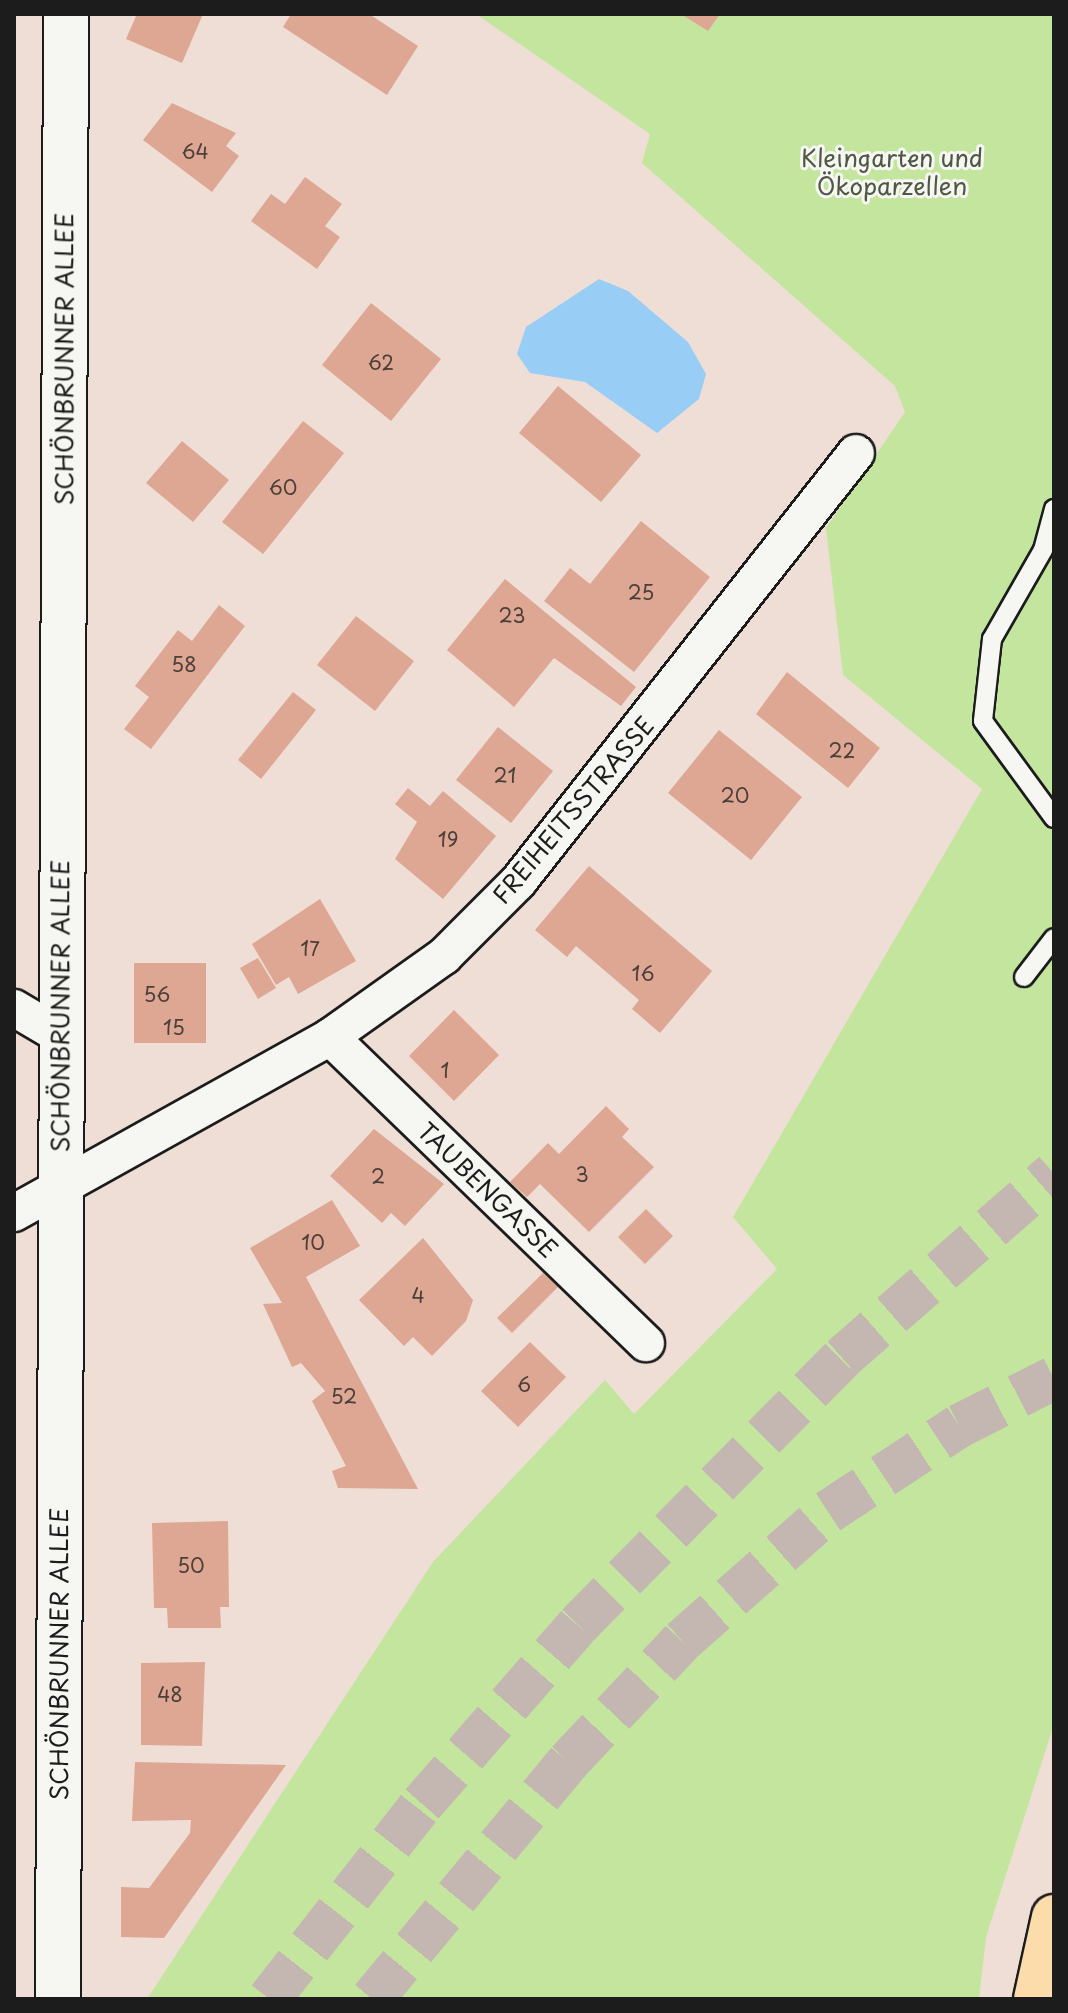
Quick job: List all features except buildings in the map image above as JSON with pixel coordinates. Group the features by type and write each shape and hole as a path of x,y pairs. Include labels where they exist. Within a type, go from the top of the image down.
{"highway":[{"path":"1036,1999 1054,1917"}],"main road":[{"name":"SCHÖNBRUNNER ALLEE","path":"58,1999 61,1183 58,1034 66,14"}],"street":[{"name":"FREIHEITSSTRASSE","path":"14,1213 61,1183 330,1037 444,956 518,882 856,453"},
{"path":"14,1008 58,1034"},
{"name":"TAUBENGASSE","path":"330,1037 646,1343"}],"lane":[{"path":"1054,509 1043,550 992,639 983,721 1054,818"},
{"path":"1024,977 1054,938"}],"green space":[{"name":"Kleingarten und Ökoparzellen","path":"476,14 1054,14 1054,1724 986,1937 979,1999 147,1999 433,1562 605,1380 634,1414 777,1269 733,1217 982,789 843,675 826,528 905,412 895,386 642,163 650,134"}],"water":[{"path":"599,279 628,291 688,342 706,374 699,399 657,433 585,382 530,373 517,354 526,327"}],"tunnel":[{"path":"269,1999 422,1804 578,1625 842,1358 1054,1173"},
{"path":"372,1999 568,1762 682,1641 828,1512 959,1426 1054,1378"}]}
